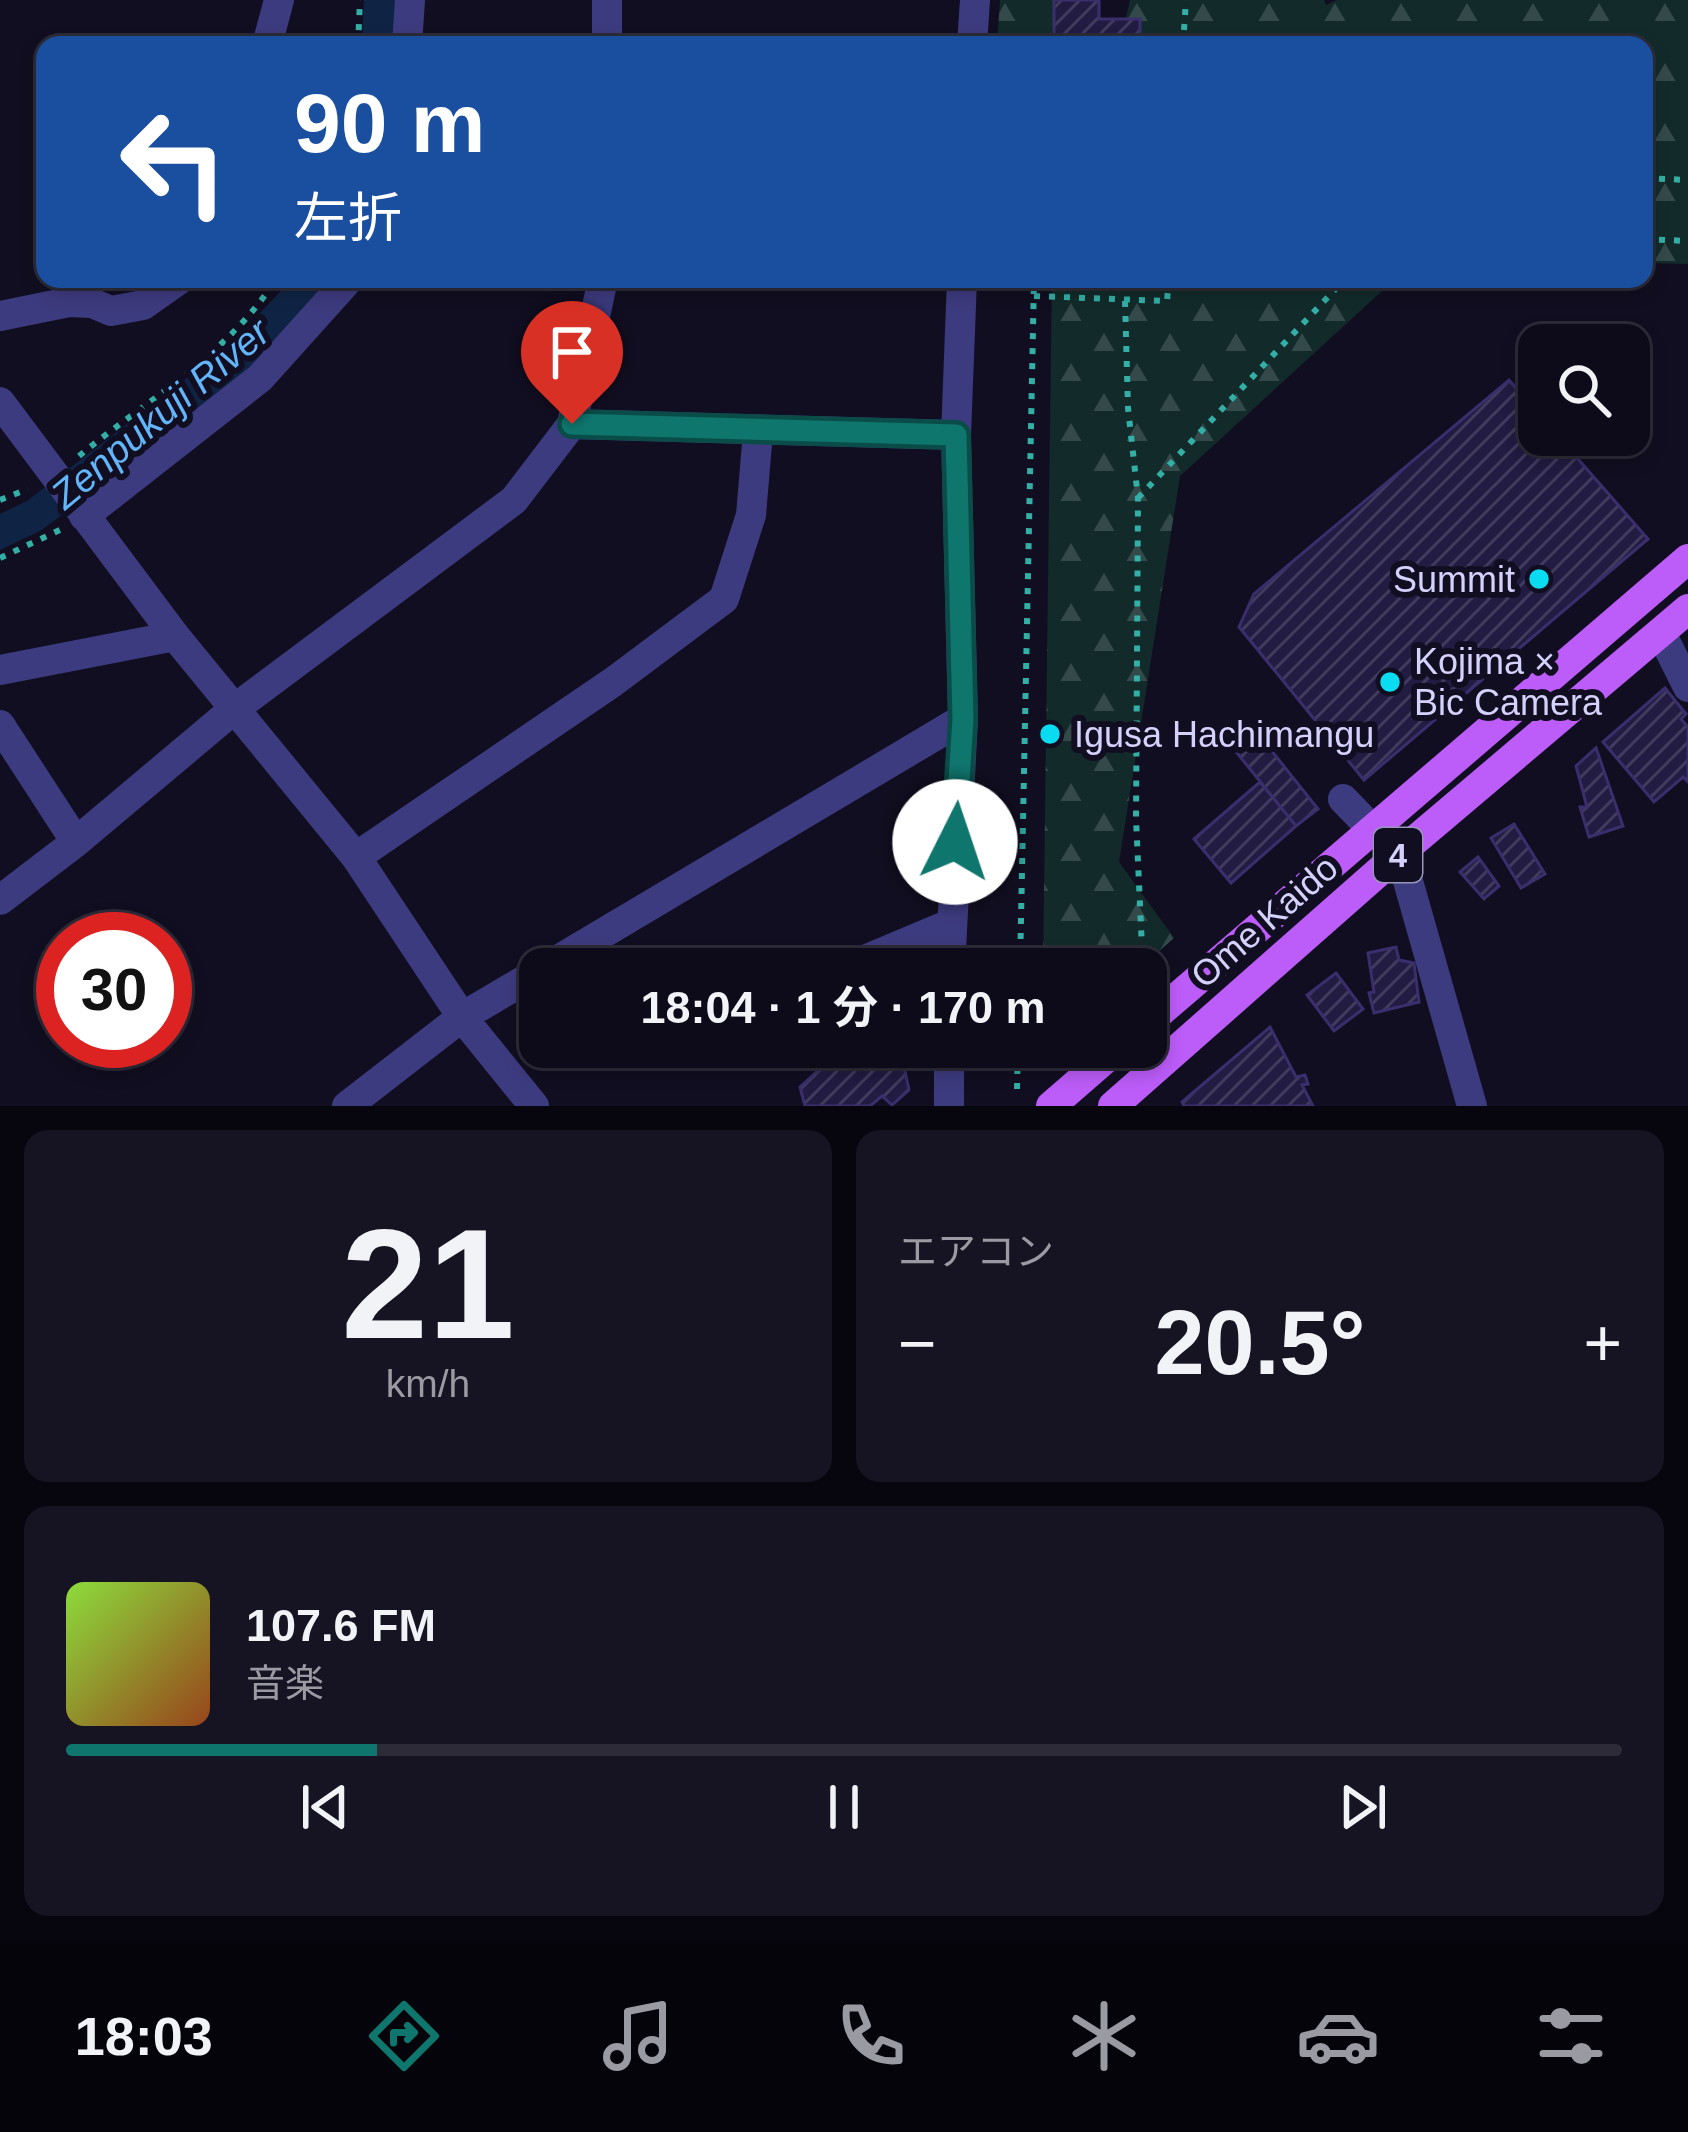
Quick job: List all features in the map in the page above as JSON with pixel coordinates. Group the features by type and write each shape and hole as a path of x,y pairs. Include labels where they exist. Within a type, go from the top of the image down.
{"main road":[{"name":"Ome Kaido","path":"1167,1006 1688,560"},
{"name":"Ome Kaido","path":"1113,1106 1688,609"},
{"path":"1051,1106 1095,1068"}],"street":[{"path":"270,36 280,0"},
{"path":"408,36 410,0"},
{"path":"607,0 607,36"},
{"path":"973,36 975,0"},
{"path":"0,316 69,302 111,310 143,305 167,288"},
{"path":"83,514 260,378 341,288"},
{"path":"0,900 233,710 514,500 572,424 602,288"},
{"path":"950,948 963,719 956,435 962,288"},
{"path":"0,402 105,547 356,857 462,1017 534,1106"},
{"path":"572,424 956,435"},
{"path":"356,857 613,682 724,599 752,515 758,432"},
{"path":"1661,633 1688,687"},
{"path":"0,670 175,636"},
{"path":"578,948 963,719"},
{"path":"0,725 76,842"},
{"path":"1337,804 1366,836"},
{"path":"1400,854 1472,1106"},
{"path":"893,948 950,924"},
{"path":"347,1106 462,1017 519,983"},
{"path":"949,1106 950,1068"}],"path":[{"path":"358,36 360,0"},
{"path":"1184,36 1186,0"},
{"path":"1653,178 1688,180"},
{"path":"1653,240 1688,242"},
{"path":"0,500 56,476 131,419 240,327 269,288"},
{"path":"1020,948 1034,288"},
{"path":"1034,296 1167,301 1168,288"},
{"path":"1138,498 1336,288"},
{"path":"1124,301 1138,498 1136,819 1142,948"},
{"path":"0,558 35,544 83,514"},
{"path":"1017,1089 1018,1068"}],"green space":[{"path":"1000,0 1073,0 1095,27 1126,18 1130,0 1324,0 1326,5 1337,0 1688,0 1688,264 1653,263 1653,36 998,36"},
{"path":"1052,288 1385,288 1180,476 1119,862 1174,938 1163,948 1043,948"}],"water":[{"path":"364,0 400,0 398,36 362,36"},
{"name":"Zenpukuji River","path":"284,288 333,288 262,370 40,531 0,550 0,514 27,501 231,344"}],"building":[{"path":"1054,0 1099,0 1099,19 1140,19 1140,36 1054,36"},
{"path":"1509,380 1518,390 1518,456 1575,456 1648,539 1364,780 1239,627 1254,594"},
{"path":"1665,688 1686,714 1681,719 1688,727 1688,782 1683,777 1654,802 1603,742"},
{"path":"1259,735 1318,809 1296,826 1237,753"},
{"path":"1596,748 1623,826 1589,837 1576,766"},
{"path":"1260,782 1296,826 1231,883 1194,839"},
{"path":"1514,824 1545,874 1521,888 1491,838"},
{"path":"1478,857 1499,886 1484,899 1460,872"},
{"path":"1396,947 1399,960 1414,963 1419,1002 1374,1013 1368,953"},
{"path":"1336,973 1363,1009 1334,1031 1307,995"},
{"path":"1270,1027 1296,1077 1305,1075 1308,1084 1302,1085 1313,1106 1184,1106 1182,1102"},
{"path":"821,1068 904,1068 909,1090 892,1105 882,1096 870,1106 805,1106 800,1087"}],"place":[{"name":"Summit","path":"1539,579"},
{"name":"Kojima × Bic Camera","path":"1390,682"},
{"name":"Igusa Hachimangu","path":"1050,734"}],"route":[{"path":"572,424 956,435 963,719 955,842"}]}
